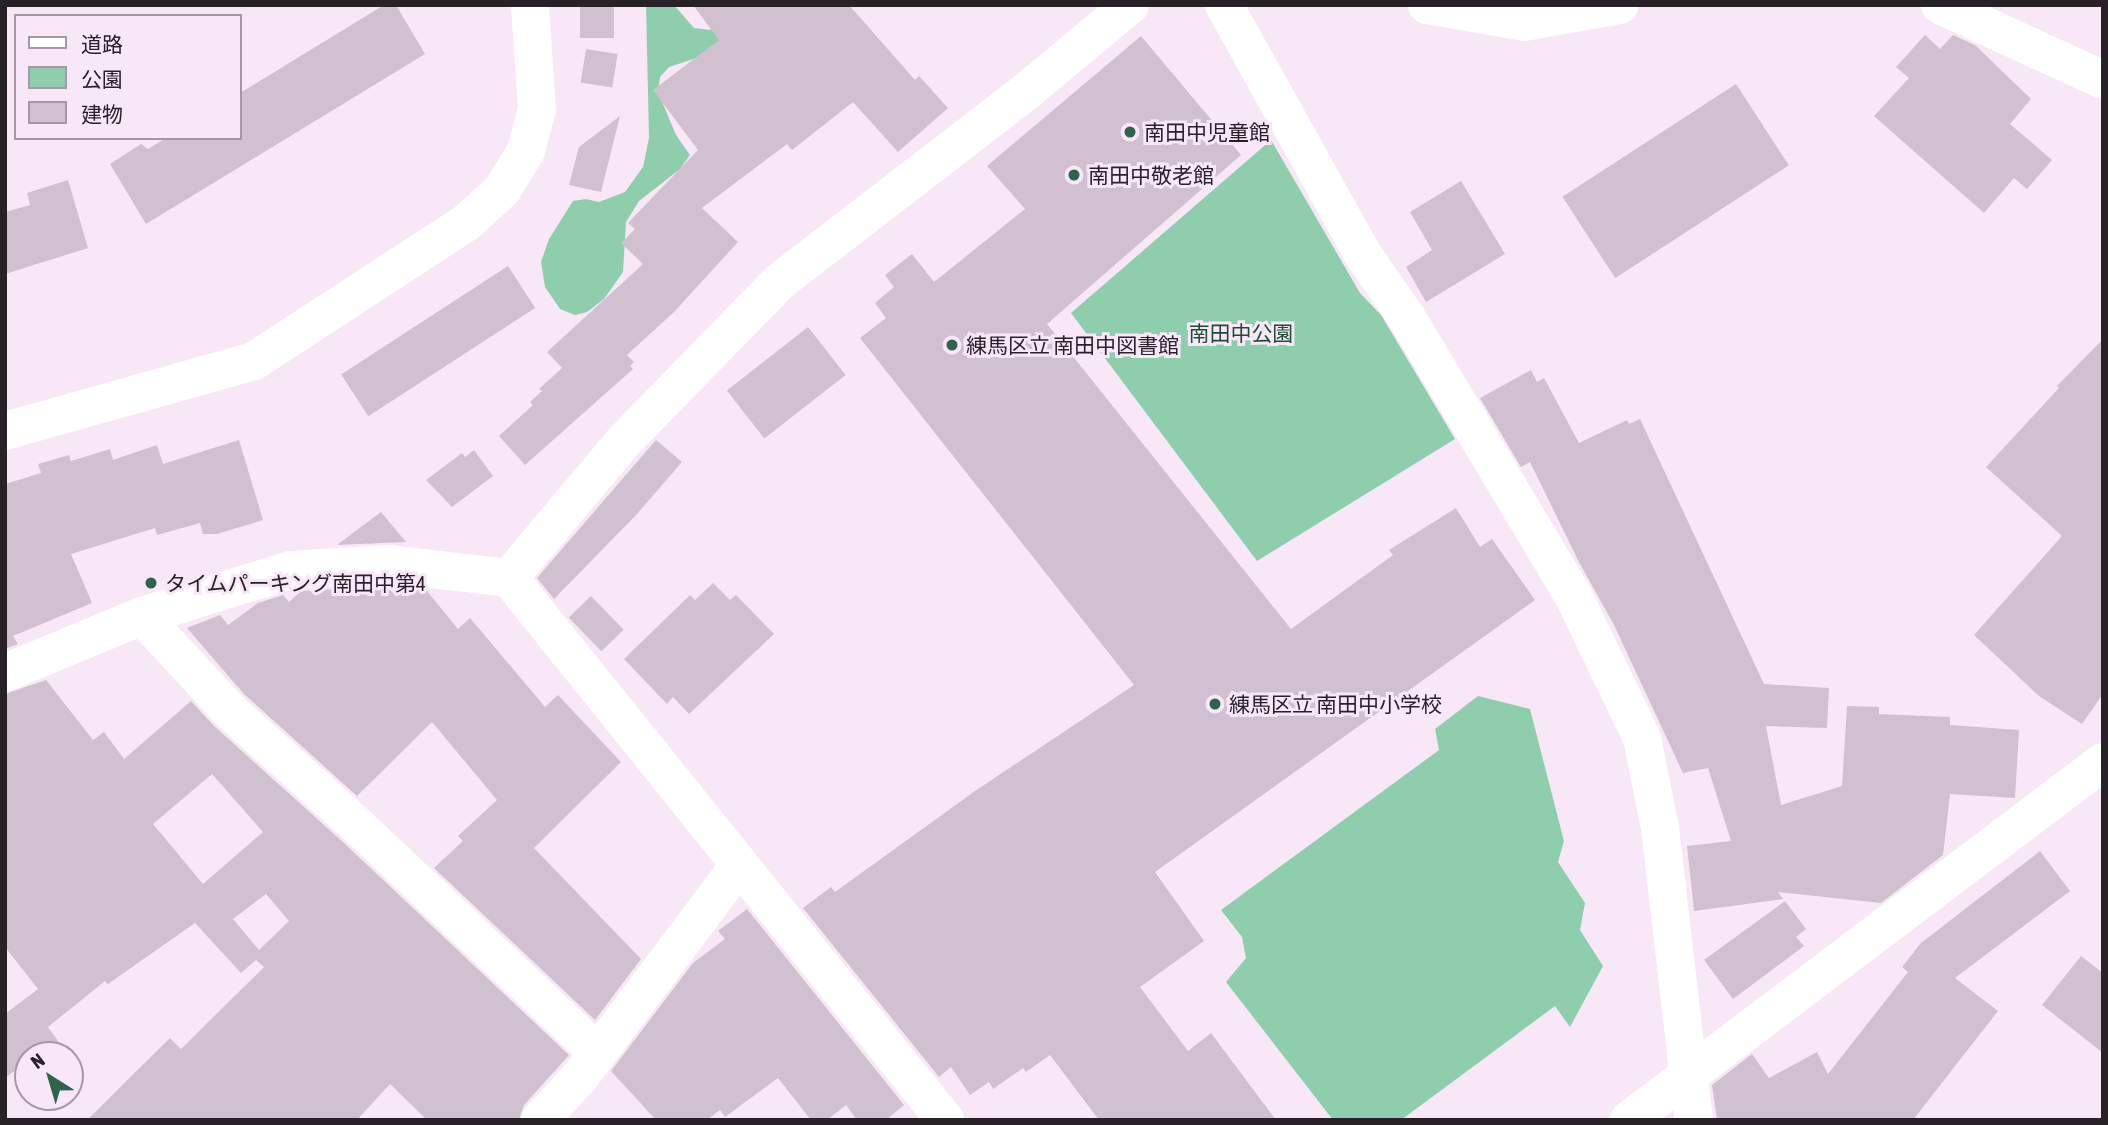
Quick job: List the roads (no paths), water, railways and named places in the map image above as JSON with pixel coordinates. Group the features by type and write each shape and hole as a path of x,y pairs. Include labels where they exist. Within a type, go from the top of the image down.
{"street":[{"path":"5,432 254,361 466,223 502,190 526,151 537,109 530,5"},
{"path":"509,579 559,514 623,442 779,282 1028,90 1130,5"},
{"path":"1224,5 1362,253 1407,318 1575,599 1642,738 1660,828 1694,1120"},
{"path":"1427,5 1524,22 1619,5"},
{"path":"1940,5 2103,80"},
{"path":"5,673 142,616 291,570 387,564 509,579 945,1120"},
{"path":"142,616 229,710 360,828 597,1052"},
{"path":"1629,1120 2103,762"},
{"path":"540,1120 579,1078 739,866"}],"place":[{"name":"南田中児童館","path":"1130,132"},
{"name":"南田中敬老館","path":"1074,175"},
{"name":"練馬区立 南田中図書館","path":"952,345"},
{"name":"タイムパーキング南田中第4","path":"151,583"},
{"name":"練馬区立 南田中小学校","path":"1215,704"}],"park label":[{"name":"南田中公園","path":"1241,333"}]}
